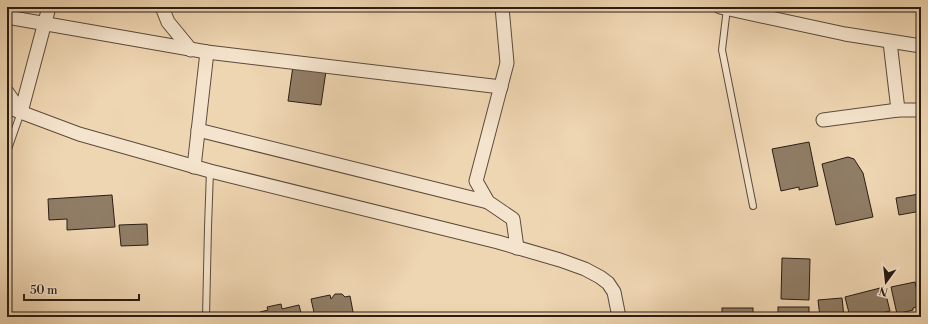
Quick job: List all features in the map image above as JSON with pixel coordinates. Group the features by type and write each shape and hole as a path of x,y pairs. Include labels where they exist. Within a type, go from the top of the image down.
{"street":[{"path":"21,112 49,7"},
{"path":"162,7 168,22 191,50"},
{"path":"488,202 476,181 508,64 502,7"},
{"path":"724,8 845,34 921,46"},
{"path":"7,17 191,50 501,87"},
{"path":"890,42 898,110"},
{"path":"194,167 207,52"},
{"path":"7,92 21,112"},
{"path":"7,107 79,134 210,172 560,260 585,269 608,283 614,292 619,317"},
{"path":"823,120 898,110 921,110"},
{"path":"198,130 488,202 513,219 517,248"}],"lane":[{"path":"724,8 722,50 753,206"},
{"path":"7,152 21,112"},
{"path":"206,317 210,172"}],"building":[{"path":"293,66 326,71 321,105 288,101"},
{"path":"809,142 818,186 799,190 799,187 781,191 772,149"},
{"path":"848,157 854,159 863,173 873,217 836,225 822,164"},
{"path":"919,194 921,211 899,215 896,198"},
{"path":"112,195 115,227 67,230 67,219 49,220 48,199"},
{"path":"147,224 148,245 121,246 119,225"},
{"path":"782,258 810,259 809,300 781,299"},
{"path":"915,282 920,306 913,308 913,310 897,314 891,287"},
{"path":"884,287 890,311 867,317 850,317 845,297"},
{"path":"335,294 342,294 345,297 350,296 354,317 315,317 311,299 330,295 331,299"},
{"path":"842,298 844,317 820,317 818,300"},
{"path":"281,304 282,309 299,305 302,317 261,317 260,312 268,310 267,307"},
{"path":"778,307 809,307 809,317 778,317"},
{"path":"722,308 753,308 753,317 722,317"}]}
